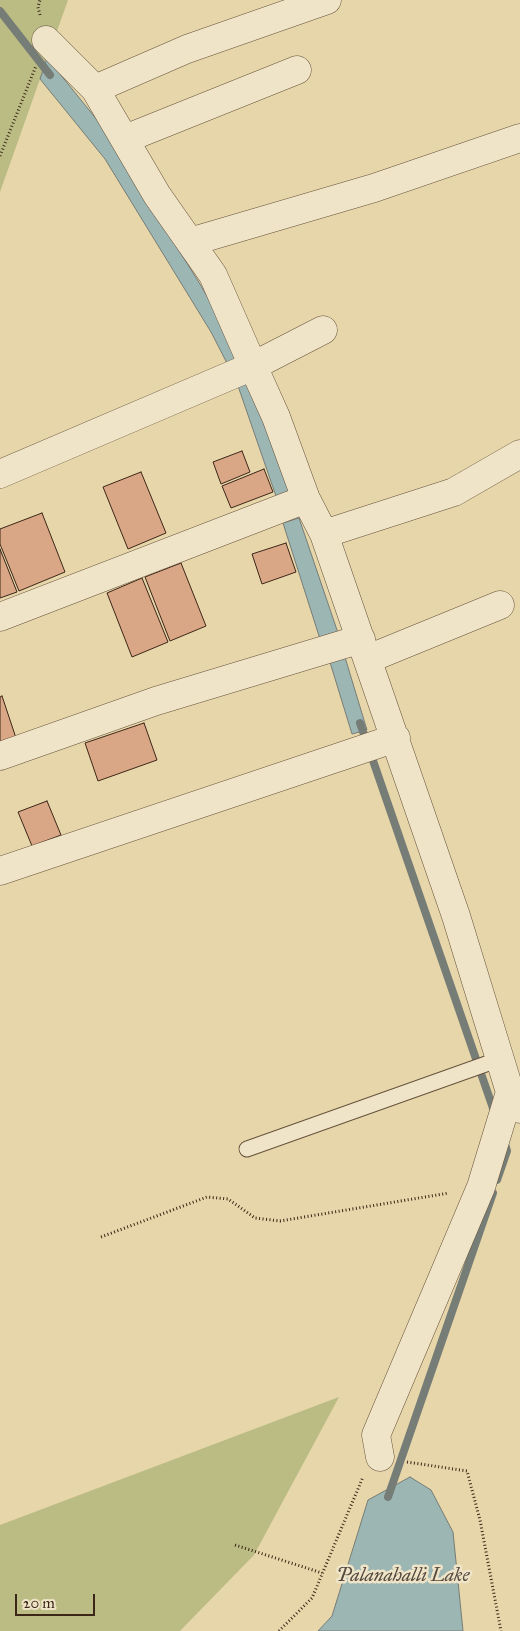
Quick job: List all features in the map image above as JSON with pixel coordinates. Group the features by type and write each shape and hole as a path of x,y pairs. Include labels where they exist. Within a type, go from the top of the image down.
{"street":[{"path":"95,89 187,49 327,0"},
{"path":"46,40 95,89 157,195 213,275 276,417 306,499 324,534 396,738 456,916 500,1059 515,1101 481,1187 376,1435 380,1458"},
{"path":"124,139 297,70"},
{"path":"190,242 374,188 520,138"},
{"path":"0,474 253,366 323,330"},
{"path":"324,534 454,492 520,454"},
{"path":"0,617 306,499"},
{"path":"0,756 156,701 364,649 500,606"},
{"path":"0,871 396,738"}],"lane":[{"path":"247,1150 500,1059"}],"path":[{"path":"0,156 46,40 38,7 40,0"},
{"path":"101,1237 206,1197 228,1199 255,1218 280,1221 481,1187"},
{"path":"279,1631 312,1598 366,1470 380,1458 467,1471 480,1520 501,1631"},
{"path":"235,1545 322,1573"}],"green space":[{"path":"0,0 68,0 0,192"},
{"path":"339,1397 254,1555 180,1631 0,1631 0,1525"}],"water":[{"path":"47,58 98,121 200,284 243,360 229,367 211,332 105,159 40,79"},
{"path":"252,382 294,492 277,499 238,386"},
{"path":"299,518 338,633 320,639 283,523"},
{"path":"344,654 367,730 352,734 329,659"},
{"name":"Palanahalli Lake","path":"410,1477 431,1490 453,1532 463,1631 318,1631 332,1616 368,1500"}],"building":[{"path":"242,451 250,472 221,484 213,462"},
{"path":"264,469 273,492 231,508 222,486"},
{"path":"141,472 166,533 128,549 103,487"},
{"path":"42,513 65,572 19,591 0,544 0,529"},
{"path":"286,543 296,572 262,584 252,554"},
{"path":"0,549 17,592 0,598"},
{"path":"181,563 206,626 170,641 145,577"},
{"path":"142,578 168,642 132,657 107,593"},
{"path":"2,696 18,744 0,750 0,697"},
{"path":"144,723 157,760 98,781 85,743"},
{"path":"47,801 61,835 32,846 18,812"}],"waterway":[{"path":"0,11 50,75"},
{"path":"360,723 495,1114"},
{"path":"497,1180 507,1151 504,1141"},
{"path":"388,1497 493,1193"}]}
